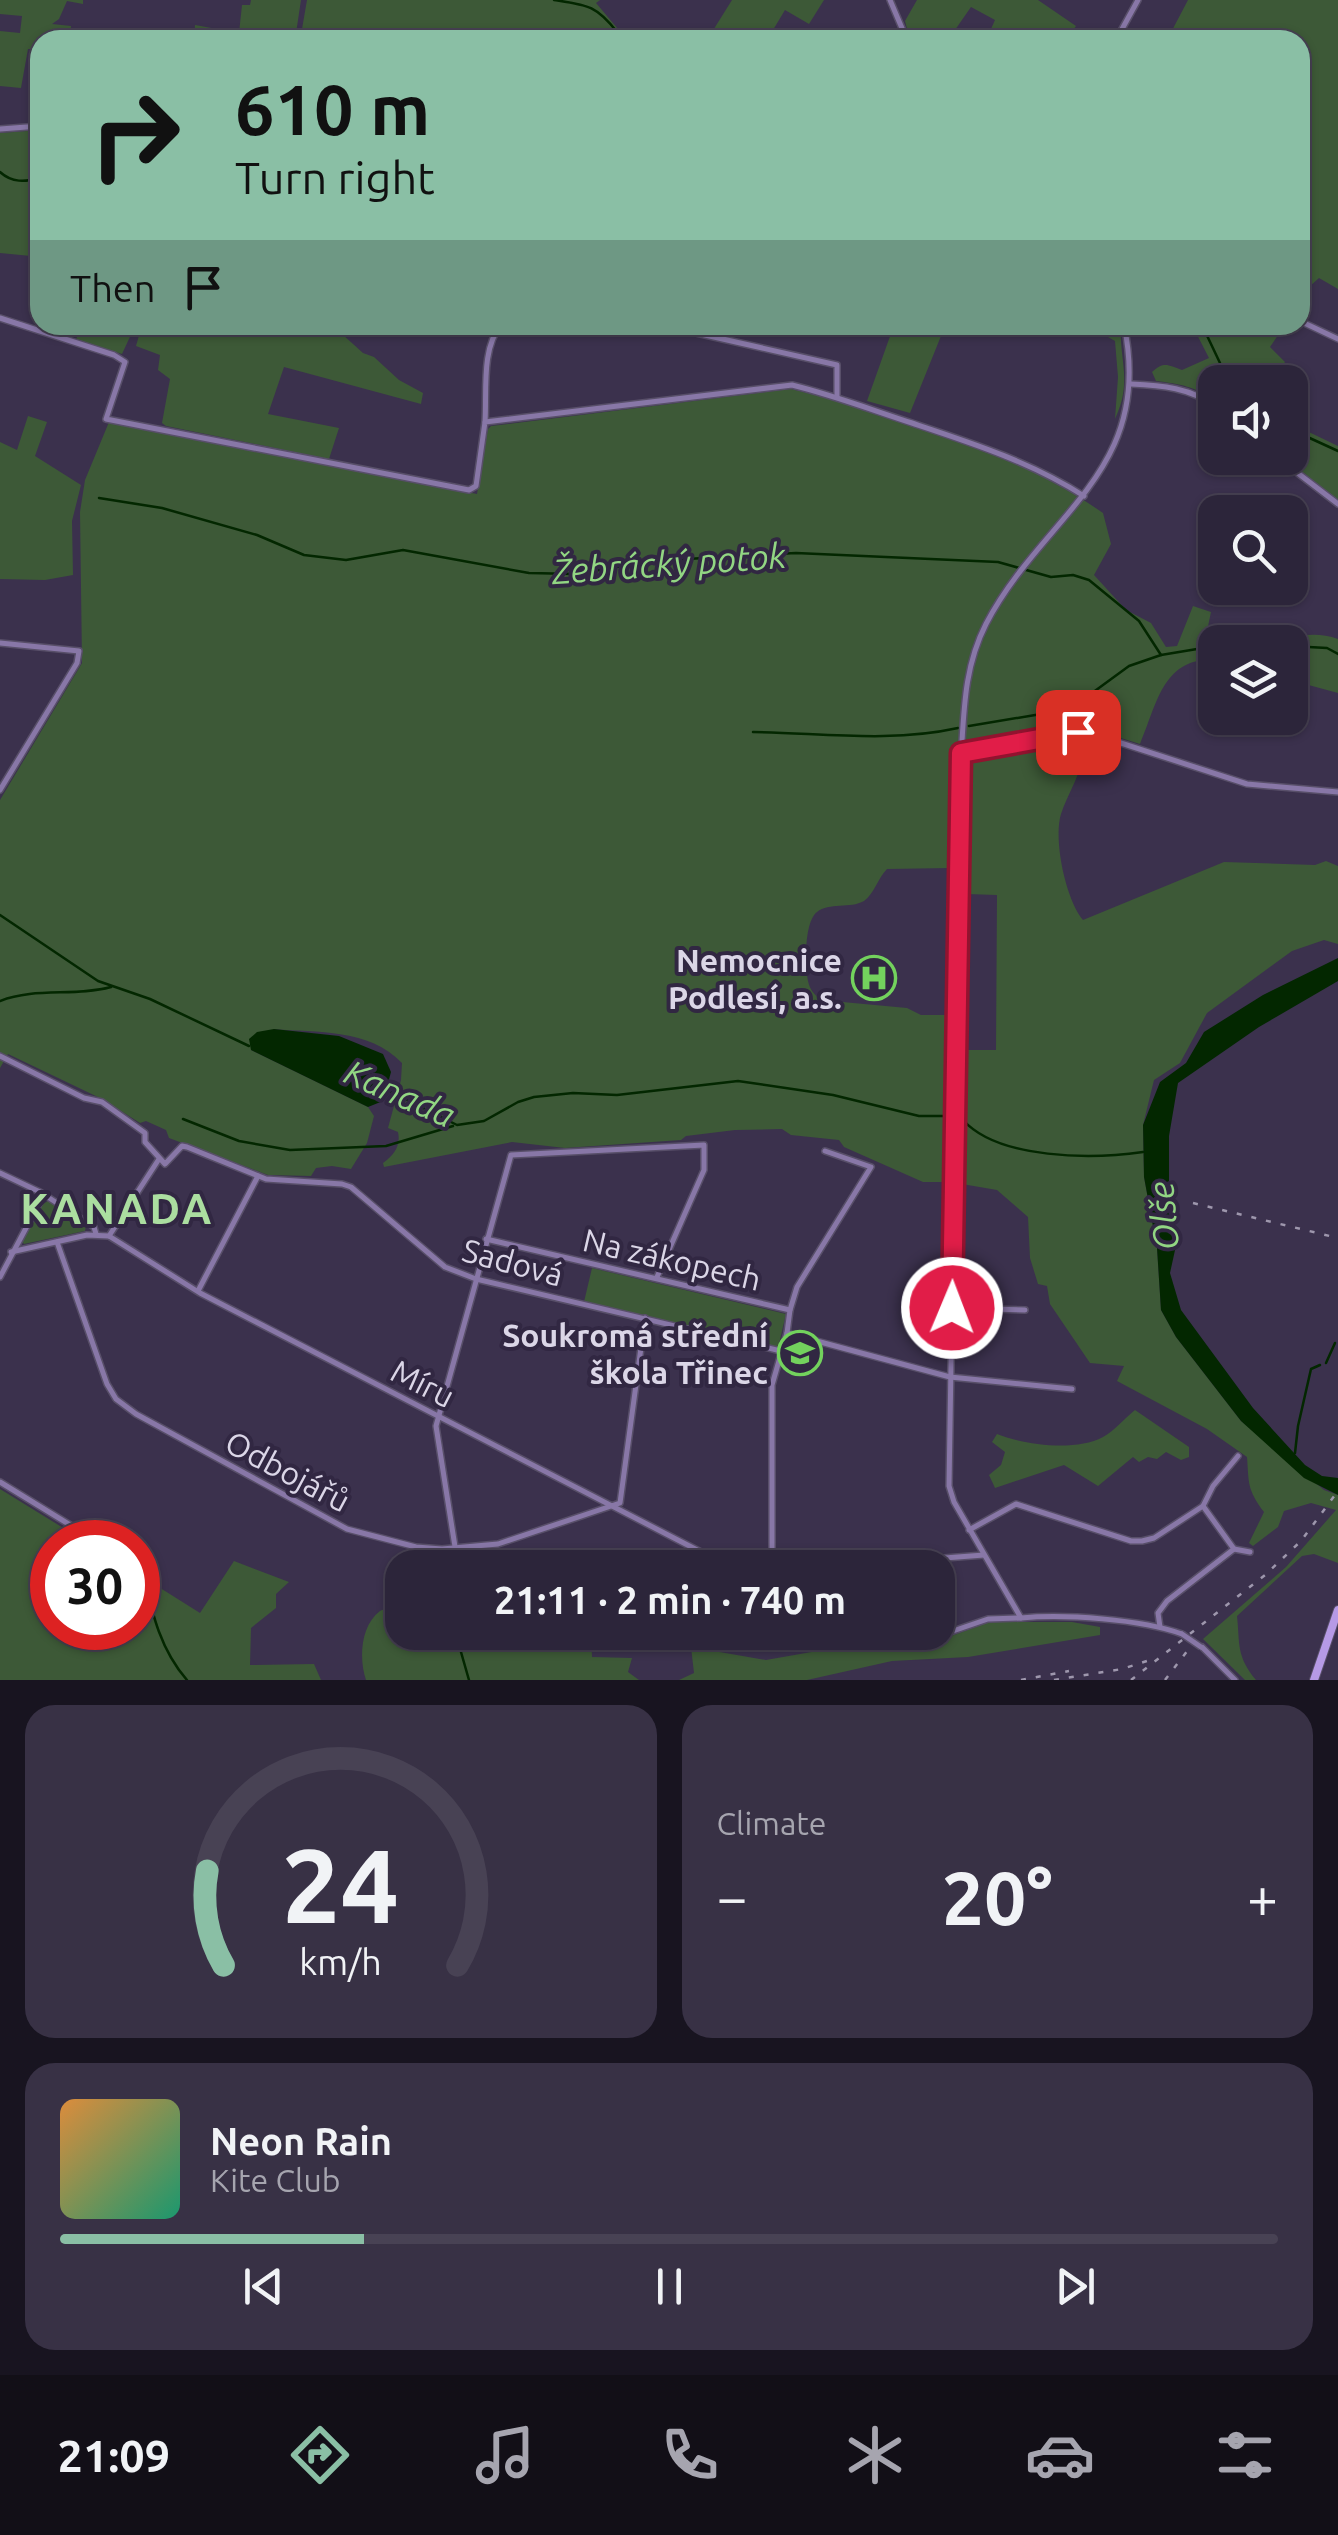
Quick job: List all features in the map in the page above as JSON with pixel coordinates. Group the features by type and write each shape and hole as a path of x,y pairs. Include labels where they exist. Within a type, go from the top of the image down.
{"street":[{"path":"890,0 903,30"},
{"path":"1122,30 1138,0"},
{"path":"0,129 30,127"},
{"path":"0,318 30,328"},
{"path":"1310,326 1338,339"},
{"path":"52,335 125,362 106,419 469,490 476,486 489,350 496,335"},
{"path":"704,335 837,366 837,397"},
{"path":"1021,1618 969,1530 949,1486 961,756 968,673 984,628 1010,584 1084,496 1107,458 1130,398 1132,384 1125,335"},
{"path":"1132,384 1198,395"},
{"path":"485,422 792,386 837,397 1003,454 1084,496"},
{"path":"1300,475 1338,504"},
{"path":"0,642 79,650 76,663 0,790"},
{"path":"961,756 1010,742 1088,732 1247,784 1338,792"},
{"path":"0,1056 114,1109 144,1133 144,1142 159,1160 109,1236"},
{"path":"458,1548 436,1426 508,1161 515,1154 704,1145 704,1170 657,1278"},
{"name":"Sadová","path":"159,1160 165,1164 182,1146 258,1176 342,1184 351,1187 444,1267 781,1352"},
{"path":"772,1550 772,1385 790,1310 797,1287 871,1167 824,1151"},
{"path":"0,1173 44,1195 94,1227 96,1234 12,1252"},
{"path":"198,1291 258,1176"},
{"path":"0,1277 44,1195"},
{"name":"Míru","path":"96,1234 109,1236 198,1291 697,1550"},
{"name":"Na zákopech","path":"486,1239 790,1310"},
{"name":"Odbojářů","path":"57,1242 107,1384 120,1402 347,1529 416,1547 458,1548 498,1544 613,1507"},
{"path":"952,1308 1026,1310"},
{"path":"613,1507 620,1503 644,1318"},
{"path":"787,1333 950,1377 1072,1389"},
{"path":"969,1530 1016,1504 1142,1541 1170,1529 1202,1506 1238,1456"},
{"path":"0,1482 62,1520"},
{"path":"1202,1506 1231,1551"},
{"path":"1160,1627 1158,1613 1168,1601 1231,1551 1250,1552"},
{"path":"955,1557 984,1555"},
{"path":"1314,1680 1338,1610"},
{"path":"955,1630 988,1619 1054,1615 1160,1627 1182,1634 1202,1647 1235,1680"}],"shaded area":[{"path":"0,0 83,0 83,4 67,1 59,19 52,24 71,26 71,30 30,30 21,88 0,86 0,31 20,33 22,16 0,14"},
{"path":"251,0 301,0 296,30 239,30 242,5 250,5"},
{"path":"307,0 600,0 596,3 618,29 303,30"},
{"path":"732,0 824,0 809,24 785,10 773,30 713,30"},
{"path":"917,0 1038,0 1076,26 1073,30 990,30 995,20 971,7 955,30 907,30 905,21"},
{"path":"1188,0 1338,0 1338,289 1319,278 1310,286 1310,30 1172,30"},
{"path":"195,25 222,30 195,30"},
{"path":"30,131 30,256 0,253 0,133"},
{"path":"78,335 131,335 122,354 76,340"},
{"path":"139,335 343,335 399,380 423,393 421,404 284,367 268,414 339,428 329,459 166,426 162,423 170,379 158,370 160,355 136,346"},
{"path":"890,335 941,335 910,413 867,401"},
{"path":"1104,335 1121,335 1124,382 1115,419 1118,377 1115,341"},
{"path":"1197,335 1278,335 1270,347 1285,362 1198,365 1198,391 1156,381 1152,372 1163,365 1182,370 1209,358"},
{"path":"791,389 953,438 1032,471 1103,513 1111,544 1094,575 1126,610 1151,623 1166,647 1177,646 1193,606 1211,612 1208,625 1198,625 1198,661 1184,666 1164,686 1140,744 1095,730 1072,730 1066,740 1080,739 1082,759 1061,814 1059,839 1066,885 1083,920 1224,862 1315,865 1326,861 1338,866 1338,944 1324,940 1292,951 1207,1013 1180,1063 1154,1080 1143,1125 1144,1177 1157,1248 1161,1310 1176,1337 1241,1421 1324,1490 1338,1495 1338,1563 1314,1554 1302,1556 1237,1616 1242,1657 1256,1680 1245,1680 1203,1639 1286,1567 1336,1510 1311,1503 1284,1511 1278,1527 1253,1546 1249,1543 1264,1512 1250,1486 1247,1457 1207,1429 1117,1381 1124,1366 1090,1363 1050,1304 1047,1286 1038,1284 1030,1258 1028,1217 997,1190 962,1184 967,1050 996,1050 997,895 967,894 965,810 953,812 950,868 887,869 864,901 817,912 806,945 808,981 821,1000 907,1008 921,1015 951,1015 949,1182 923,1182 844,1147 839,1140 791,1135 782,1129 735,1130 686,1136 681,1140 565,1148 512,1142 384,1167 398,1142 398,1132 388,1128 402,1063 374,1043 342,1034 274,1029 251,1050 368,1107 374,1116 367,1143 351,1169 316,1168 311,1176 268,1175 169,1138 166,1130 146,1121 140,1123 102,1099 8,1054 0,1068 0,800 82,663 80,512 85,480 109,422 477,494 491,426"},
{"path":"28,416 47,422 35,456 81,485 72,521 73,575 45,580 0,579 0,442 17,450"},
{"path":"1308,432 1338,446 1338,500 1306,475"},
{"path":"1308,635 1338,639 1338,693 1308,685"},
{"path":"48,1201 86,1226 85,1231 24,1244 20,1239 38,1207"},
{"path":"592,1268 786,1314 778,1348 584,1302"},
{"path":"1135,1410 1189,1447 1189,1457 1181,1460 1166,1452 1157,1459 1148,1457 1139,1462 1133,1457 1098,1486 1064,1465 995,1488 989,1475 1001,1465 1005,1452 992,1442 997,1434 1035,1444 1065,1446 1092,1442"},
{"path":"0,1489 50,1520 30,1520 30,1650 160,1650 160,1588 200,1613 234,1561 289,1582 276,1594 276,1608 251,1628 250,1665 314,1664 321,1680 0,1680"},
{"path":"385,1609 385,1650 592,1650 592,1657 632,1658 628,1672 639,1680 366,1680 362,1663 365,1634"},
{"path":"990,1622 1072,1622 1100,1627 1100,1635 968,1657 892,1661 807,1680 679,1680 694,1673 691,1650 766,1660 823,1650 955,1650 955,1635"}],"water":[{"name":"Olše","path":"1338,958 1338,981 1259,1027 1178,1083 1169,1136 1169,1192 1177,1241 1170,1273 1181,1310 1253,1408 1305,1465 1322,1476 1338,1478 1338,1495 1304,1478 1241,1421 1176,1337 1161,1310 1157,1248 1144,1177 1143,1125 1160,1082 1186,1063 1204,1032 1263,995"},
{"path":"274,1029 339,1036 383,1054 391,1072 383,1101 368,1107 251,1050 249,1039 257,1032"}],"waterway":[{"path":"554,0 590,8 615,30"},
{"path":"0,172 19,181 30,180"},
{"path":"1207,335 1221,365"},
{"path":"1308,437 1338,451"},
{"name":"Žebrácký potok","path":"99,498 162,508 257,535 304,555 346,560 403,550 529,573 576,574 650,561 796,553 998,562 1051,577 1073,575 1089,580 1139,621 1161,655 1198,649"},
{"name":"Žebrácký potok","path":"1308,647 1327,648 1338,654"},
{"path":"969,726 1053,712 1077,704 1129,666 1161,655"},
{"path":"753,732 881,736 958,728"},
{"name":"Kanada","path":"0,915 98,981 150,999 249,1046"},
{"path":"0,1001 27,994 111,987"},
{"name":"Kanada","path":"389,1091 457,1125 484,1121 534,1097 573,1093 617,1095 738,1081 833,1095 919,1116 947,1116"},
{"path":"183,1119 239,1141 290,1150 386,1146 453,1126"},
{"name":"Kanada","path":"963,1120 979,1133 1023,1150 1099,1156 1143,1152"},
{"path":"1326,1363 1335,1343"},
{"path":"1295,1453 1311,1369 1320,1365"},
{"path":"160,1634 187,1680"},
{"path":"460,1650 469,1680"}],"railway":[{"path":"1193,1203 1338,1238"},
{"path":"1131,1680 1265,1575 1301,1541 1338,1491"},
{"path":"1165,1680 1191,1646"},
{"path":"1054,1680 1147,1661"},
{"path":"1021,1680 1069,1671"}],"place":[{"name":"Nemocnice Podlesí, a.s.","path":"874,978"},
{"name":"Soukromá střední škola Třinec","path":"800,1353"}],"district":[{"name":"KANADA","path":"117,1208"}],"route":[{"path":"952,1308 961,753 1078,732"}]}
